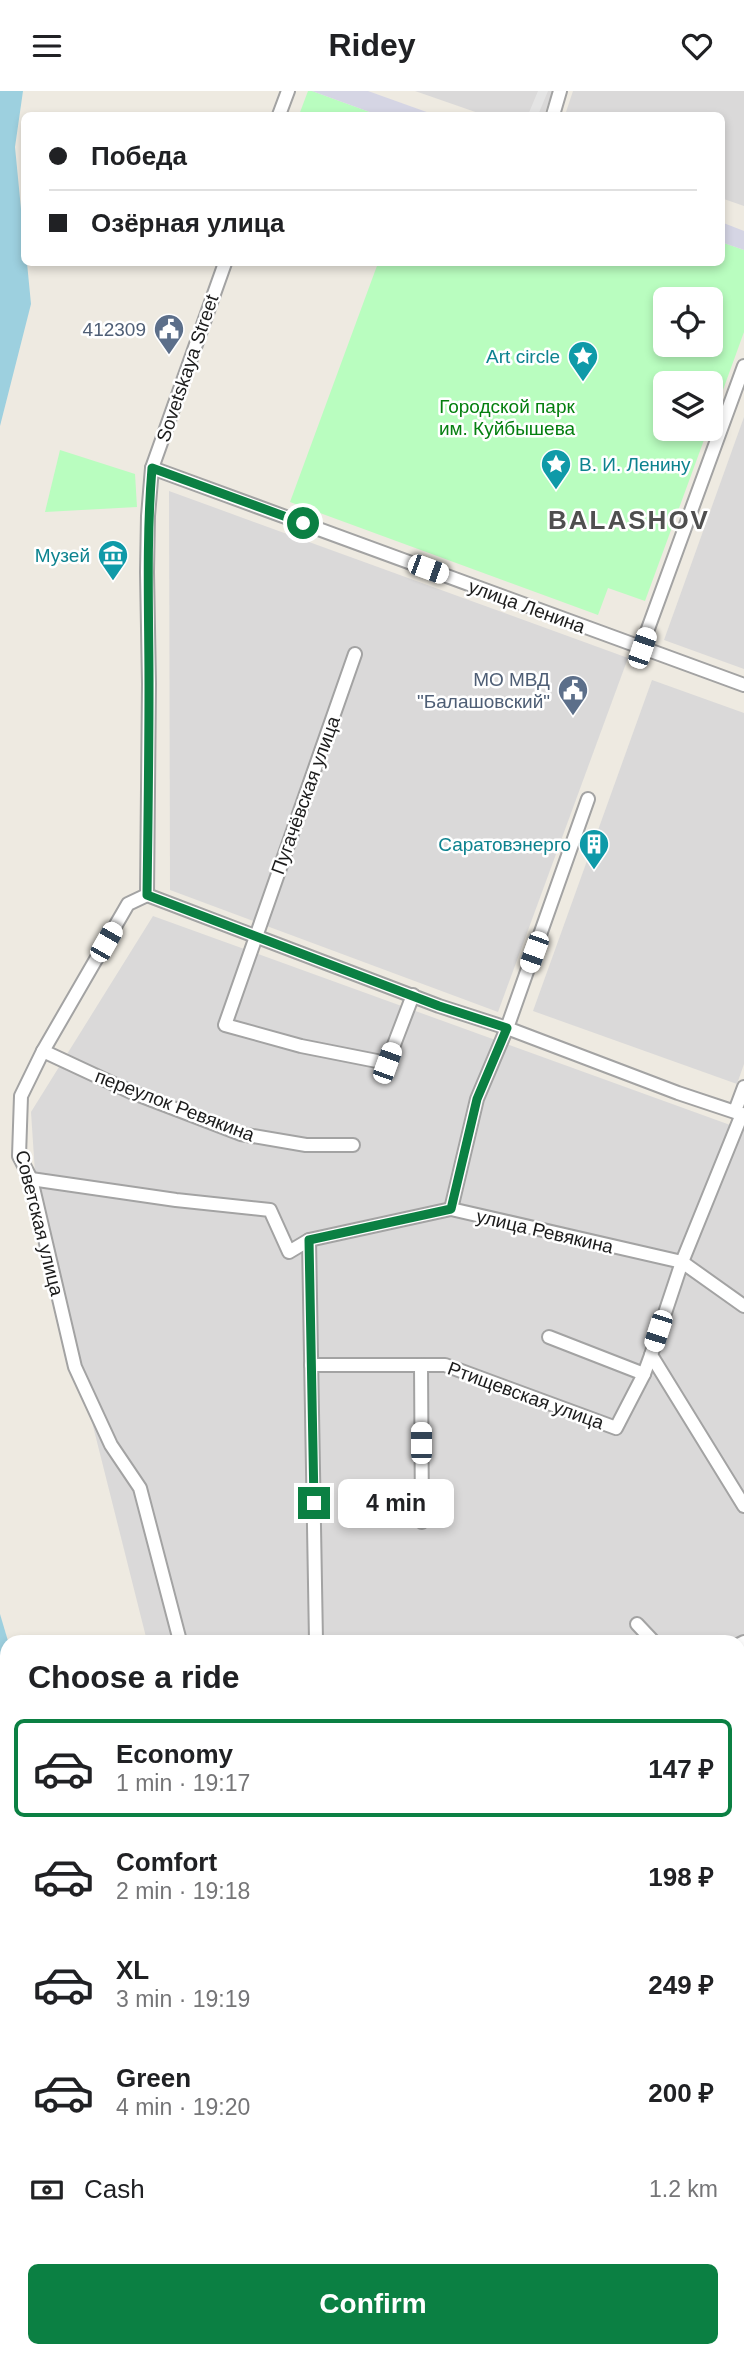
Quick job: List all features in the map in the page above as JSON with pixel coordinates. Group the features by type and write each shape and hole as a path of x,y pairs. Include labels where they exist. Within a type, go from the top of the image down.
{"street":[{"path":"280,112 288,91"},
{"path":"554,112 560,91"},
{"name":"Sovetskaya Street","path":"147,895 147,572 152,468 224,266"},
{"path":"642,648 744,366"},
{"name":"улица Ленина","path":"152,468 744,685"},
{"name":"Пугачёвская улица","path":"355,654 225,1025 301,1046 387,1063 413,995"},
{"path":"451,1209 477,1099 507,1028 588,799"},
{"path":"147,895 254,937 740,1114"},
{"name":"Советская улица","path":"147,895 128,904 43,1051 21,1097 19,1156 31,1179 75,1367 111,1445 139,1489 178,1635"},
{"name":"переулок Ревякина","path":"43,1051 131,1092 241,1134 306,1145 353,1145"},
{"name":"Ртищевская улица","path":"312,1365 445,1364 616,1428 644,1374 682,1262 740,1114 744,1087"},
{"name":"улица Ревякина","path":"31,1179 176,1200 270,1210 289,1252 309,1240 451,1209 682,1262 744,1306"},
{"path":"309,1240 316,1635"},
{"path":"549,1337 644,1374"},
{"path":"651,1355 744,1506"},
{"path":"421,1365 422,1522"},
{"path":"637,1624 647,1635"}],"shaded area":[{"path":"312,91 368,91 427,112 370,112"},
{"path":"415,91 553,91 545,112 475,112"},
{"path":"538,91 548,91 539,112 529,112"},
{"path":"573,91 744,91 744,206 725,199 725,112 566,112"},
{"path":"725,224 744,231 744,250 725,243"},
{"path":"744,417 744,669 664,640"},
{"path":"169,491 628,658 498,1012 170,890"},
{"path":"652,680 744,713 744,1064 737,1084 533,1011"},
{"path":"153,916 744,1130 744,1635 145,1635 37,1203 31,1112"}],"green space":[{"path":"308,91 312,91 370,112 300,112"},
{"name":"Городской парк им. Куйбышева","path":"725,243 744,250 744,332 723,390 723,371 653,371 653,441 704,441 645,601 608,588 598,615 290,502 377,266 725,266"},
{"path":"60,450 135,474 137,507 45,512"}],"water":[{"path":"0,91 23,91 15,147 21,209 21,266 27,266 31,304 0,426"},
{"path":"0,1614 6,1635 0,1635"}],"place":[{"name":"412309","path":"169,356"},
{"name":"Art circle","path":"583,383"},
{"name":"В. И. Ленину","path":"556,491"},
{"name":"Музей","path":"113,582"},
{"name":"МО МВД \"Балашовский\"","path":"573,717"},
{"name":"Саратовэнерго","path":"594,871"}],"district":[{"name":"BALASHOV","path":"629,520"}],"route":[{"path":"303,523 152,468 147,572 147,895 439,1006 507,1028 477,1099 451,1209 309,1240 314,1503"}]}
